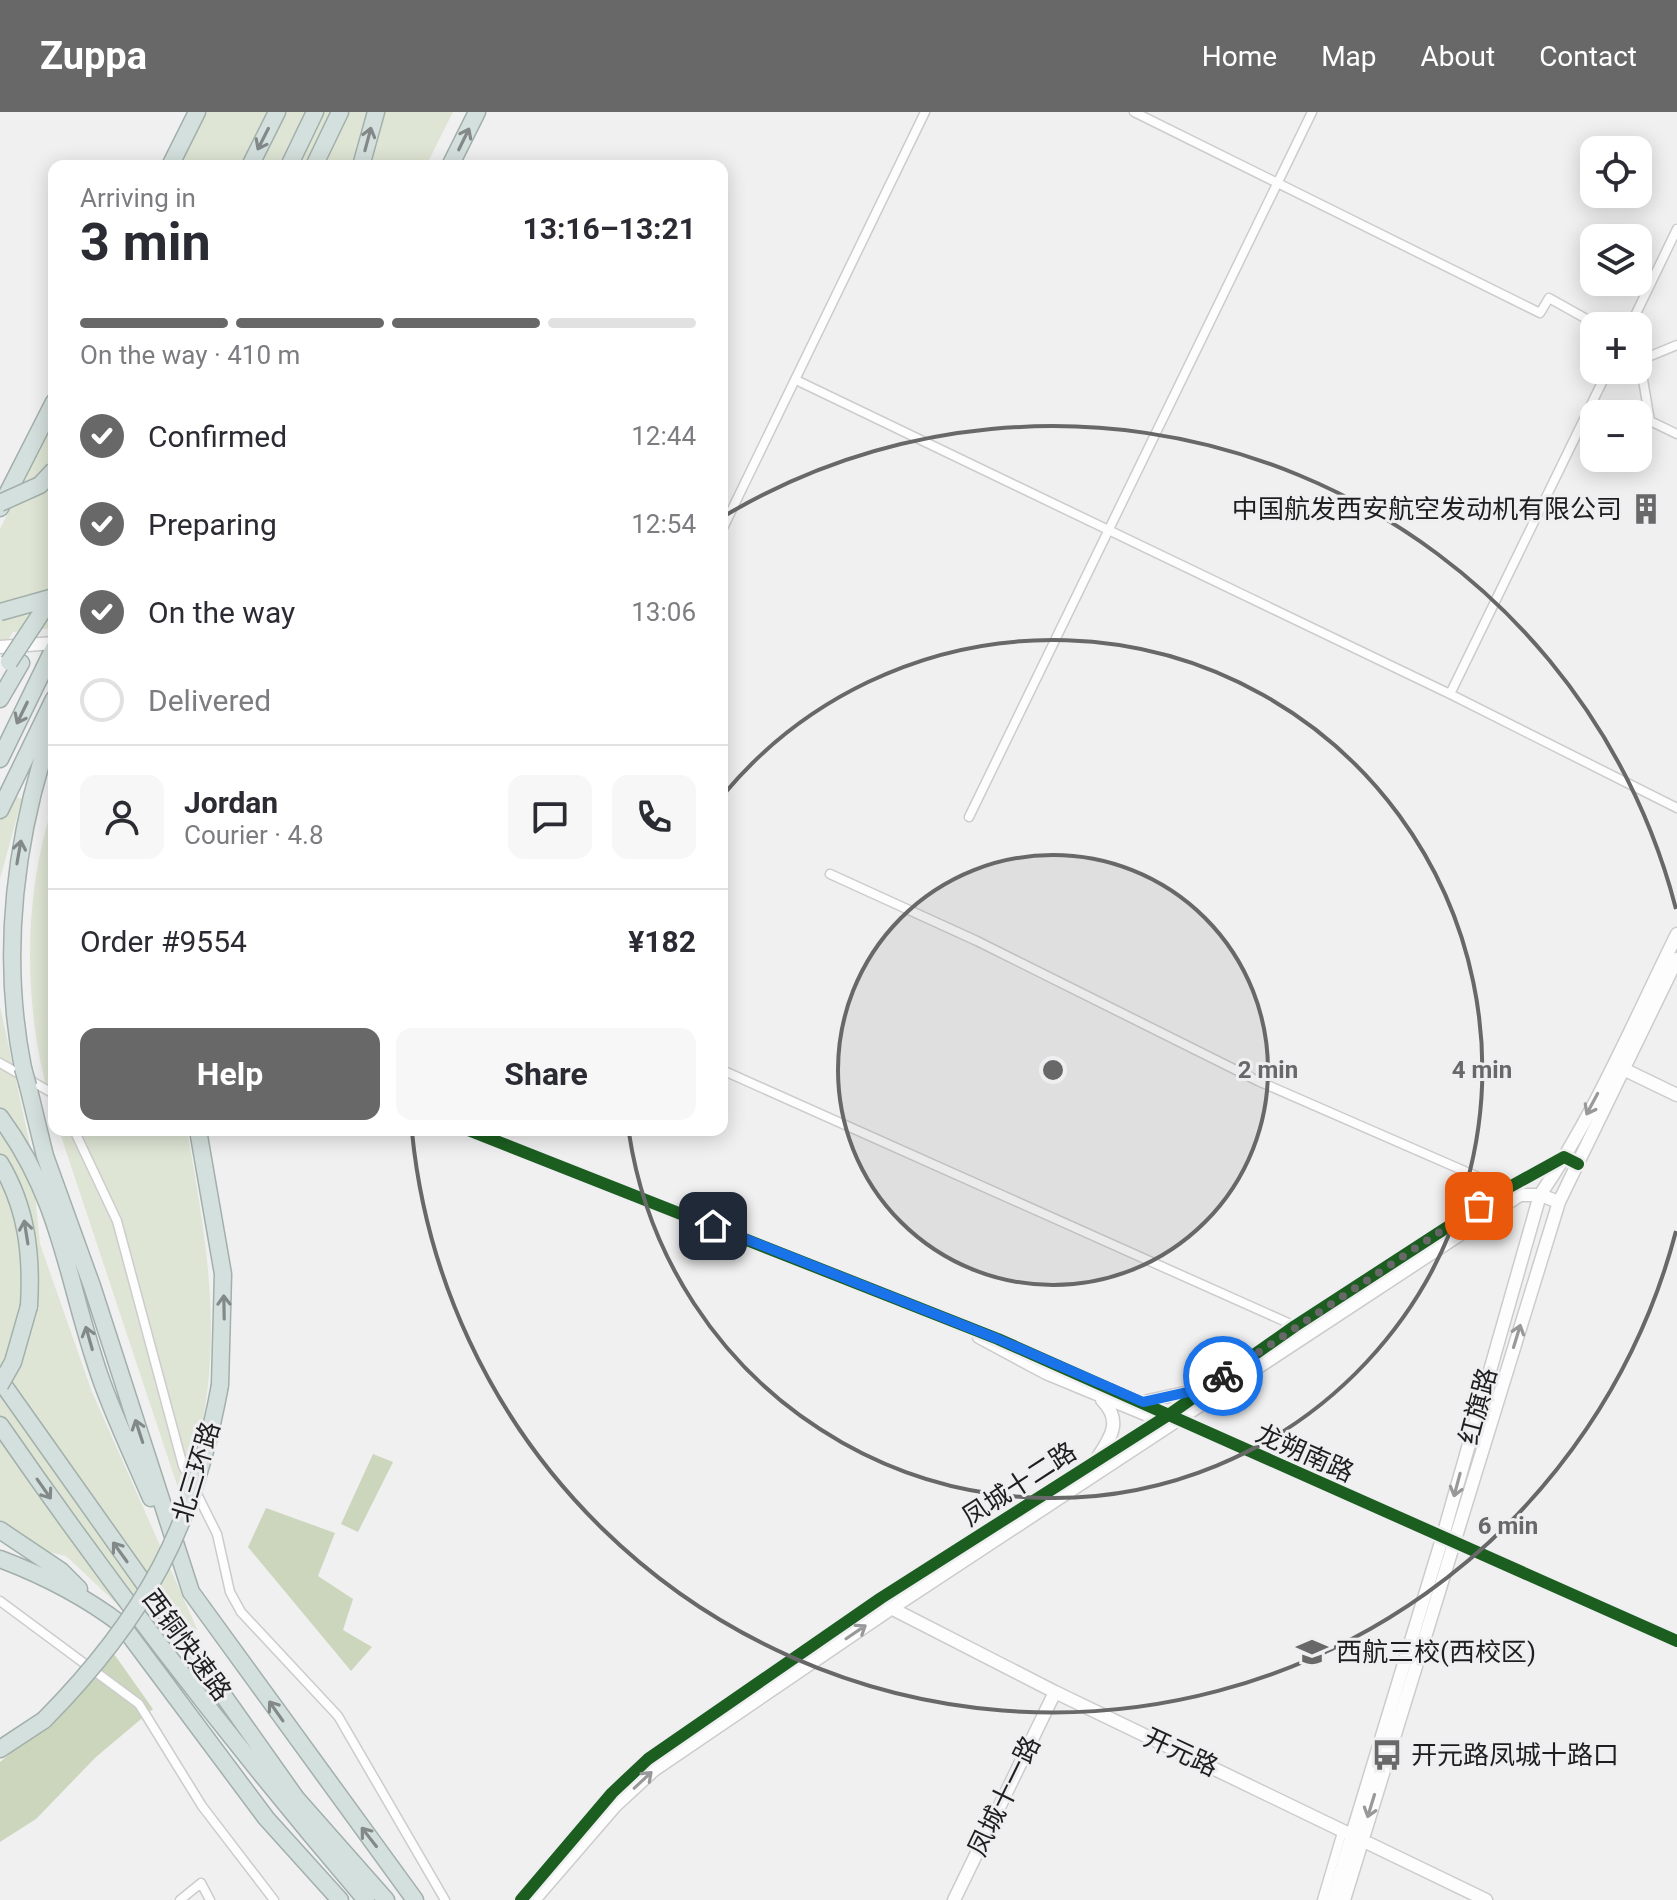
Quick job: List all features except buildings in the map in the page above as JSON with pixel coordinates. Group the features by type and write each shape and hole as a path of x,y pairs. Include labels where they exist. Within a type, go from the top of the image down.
{"highway":[{"path":"173,160 197,112"},
{"path":"253,160 277,112"},
{"path":"292,160 315,112"},
{"path":"317,160 340,112"},
{"path":"363,160 376,112"},
{"path":"453,160 477,112"},
{"path":"0,505 48,414"},
{"path":"0,505 40,485 48,476"},
{"path":"0,677 48,598"},
{"path":"0,612 48,599"},
{"path":"0,699 10,657"},
{"path":"0,759 48,658"},
{"path":"0,810 48,711"},
{"path":"48,741 26,814 13,889 11,987 23,1068 45,1156 92,1286 191,1592"},
{"path":"0,1117 26,1152 47,1194 102,1384 191,1592 415,1900"},
{"name":"北三环路","path":"0,1749 44,1720 119,1637 154,1583 199,1478 220,1385 223,1274 199,1136"},
{"path":"0,1163 11,1182 25,1220 31,1267 29,1306 13,1362 0,1383"},
{"name":"西铜快速路","path":"0,1383 296,1798 386,1900"},
{"name":"西铜快速路","path":"0,1425 146,1627 284,1805 366,1900"},
{"path":"0,1530 61,1571 92,1602 122,1625 266,1818 340,1900"},
{"path":"0,1559 48,1578 92,1602"}],"street":[{"path":"728,518 925,112"},
{"path":"1134,112 1540,313 1549,298 1580,315"},
{"path":"969,817 1312,112"},
{"path":"1637,312 1677,229"},
{"path":"1652,356 1677,345"},
{"path":"796,380 1450,694 1677,808"},
{"path":"1450,694 1601,384"},
{"path":"1643,384 1650,421 1677,434"},
{"path":"10,657 48,647"},
{"path":"830,874 977,941 1258,1081 1520,1195 1540,1195 1559,1202"},
{"name":"红旗路","path":"1332,1900 1351,1833 1559,1202 1677,934"},
{"name":"红旗路","path":"1447,1542 1540,1195 1618,1067 1677,959"},
{"path":"0,1063 48,1091"},
{"path":"1618,1067 1677,1095"},
{"path":"728,1073 1300,1331"},
{"path":"77,1136 117,1221 175,1441 183,1466 217,1534 230,1592 241,1612 338,1716 445,1900"},
{"name":"龙朔南路","path":"483,1136 1013,1345 1447,1542 1677,1641"},
{"path":"1564,1157 1578,1164"},
{"name":"凤城十二路","path":"534,1900 615,1806 654,1770 1506,1189 1564,1157"},
{"name":"凤城十二路","path":"521,1900 612,1793 648,1759 877,1601 1094,1462 1170,1418 1206,1388 1520,1195"},
{"name":"龙朔南路","path":"970,1330 1001,1351 1097,1395 1170,1418"},
{"path":"1143,1402 1206,1388"},
{"path":"1094,1462 1113,1436 1114,1426 1113,1411 1097,1395"},
{"path":"0,1601 139,1704 202,1806 274,1900"},
{"name":"开元路","path":"877,1601 1055,1692 1486,1900"},
{"name":"凤城十一路","path":"954,1900 1055,1692"},
{"path":"1322,1900 1351,1833"},
{"name":"红旗路","path":"1344,1900 1351,1833"},
{"path":"180,1900 201,1883 210,1900"}],"green space":[{"path":"207,112 453,112 429,160 183,160"},
{"path":"48,432 48,629 13,632 0,652 0,529"},
{"path":"0,789 22,799 0,879"},
{"path":"48,822 48,1092 36,1038 30,958 31,918"},
{"path":"0,1006 30,1145 40,1244 92,1392 197,1629 167,1651 66,1556 0,1541"},
{"path":"61,1136 188,1136 203,1226 211,1315 206,1404 182,1500"},
{"path":"373,1454 393,1462 358,1532 341,1524"},
{"path":"266,1508 335,1533 318,1576 353,1599 343,1630 372,1647 351,1671 248,1547"},
{"path":"114,1654 153,1709 96,1757 36,1819 0,1842 0,1762 74,1700"}],"cycle path":[{"path":"483,1136 998,1339 1677,1641"},
{"path":"521,1900 612,1793 648,1759 881,1598 1170,1414 1295,1326 1506,1189 1564,1157 1578,1164"}],"way so far":[{"path":"1223,1376 1479,1206"}],"place":[{"name":"中国航发西安航空发动机有限公司","path":"1646,509"},
{"name":"西航三校(西校区)","path":"1312,1652"},
{"name":"开元路凤城十路口","path":"1387,1755"}],"route":[{"path":"713,1226 998,1339 1143,1402 1206,1388 1223,1376"}]}
